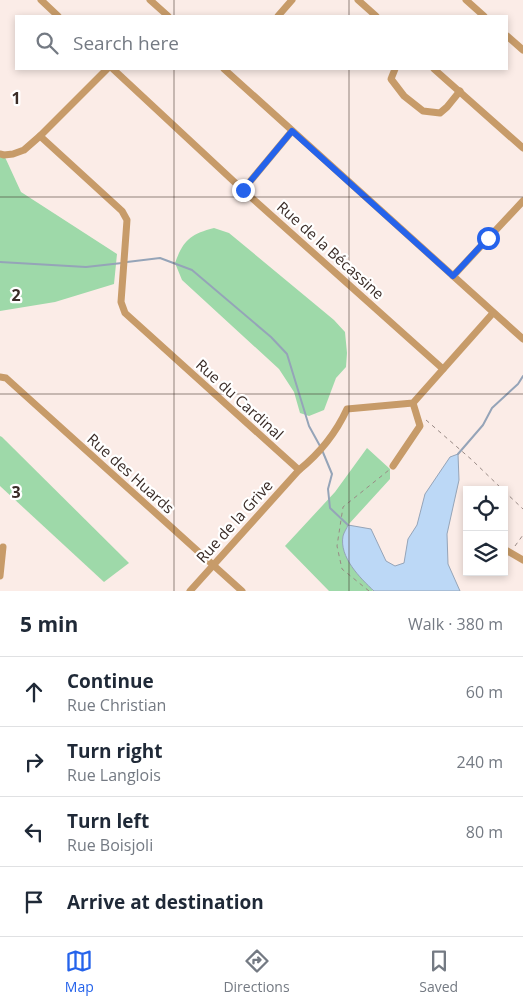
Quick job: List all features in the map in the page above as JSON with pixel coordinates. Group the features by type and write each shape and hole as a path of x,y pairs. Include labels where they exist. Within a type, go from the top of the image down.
{"street":[{"path":"41,0 57,15"},
{"path":"150,0 167,15"},
{"path":"279,15 292,0"},
{"path":"358,0 375,15"},
{"path":"466,0 483,15"},
{"path":"508,37 523,50"},
{"path":"0,154 13,154 24,150 106,70"},
{"name":"Rue de la Bécassine","path":"114,70 243,190 443,368"},
{"path":"227,70 523,340"},
{"path":"394,70 392,79 404,96 423,111 440,113 448,107 460,91"},
{"path":"435,70 523,148"},
{"path":"243,190 292,131"},
{"name":"Rue du Cardinal","path":"40,136 122,211 127,220 121,302 126,314 299,470"},
{"path":"453,276 523,200"},
{"path":"299,470 316,456 342,420 347,409 413,403 493,312"},
{"name":"Rue des Huards","path":"0,377 6,378 242,591"},
{"path":"393,466 420,426 413,403"},
{"name":"Rue de la Grive","path":"190,591 299,470"},
{"path":"0,576 3,548"},
{"path":"508,552 523,560"}],"path":[{"path":"415,411 500,486"},
{"path":"369,591 342,569 337,546 342,512 343,507 393,466"},
{"path":"508,494 523,508"},
{"path":"508,550 523,535"}],"green space":[{"path":"0,154 4,155 21,192 117,254 114,284 55,302 0,311"},
{"path":"214,228 229,233 334,320 345,332 346,367 336,378 324,410 309,416 300,413 294,392 279,369 182,280 175,263 181,249 193,236"},
{"path":"0,436 129,563 104,582 0,486"},
{"path":"367,448 390,469 390,479 348,525 343,537 373,591 329,591 285,546 335,492"}],"water":[{"path":"458,454 459,480 447,534 448,564 460,591 374,591 357,573 344,552 343,536 348,525 371,529 386,561 395,566 404,563 408,539 417,525 425,494 450,457"}],"waterway":[{"path":"127,262 160,258 192,270 271,337 287,354 309,426 320,446"},
{"path":"0,262 86,267 122,263"},
{"path":"458,454 483,425 492,408 518,384 523,376"},
{"path":"322,450 332,474 328,489 330,508 348,525"}],"route":[{"path":"243,190 292,131 453,276 488,238"}]}
